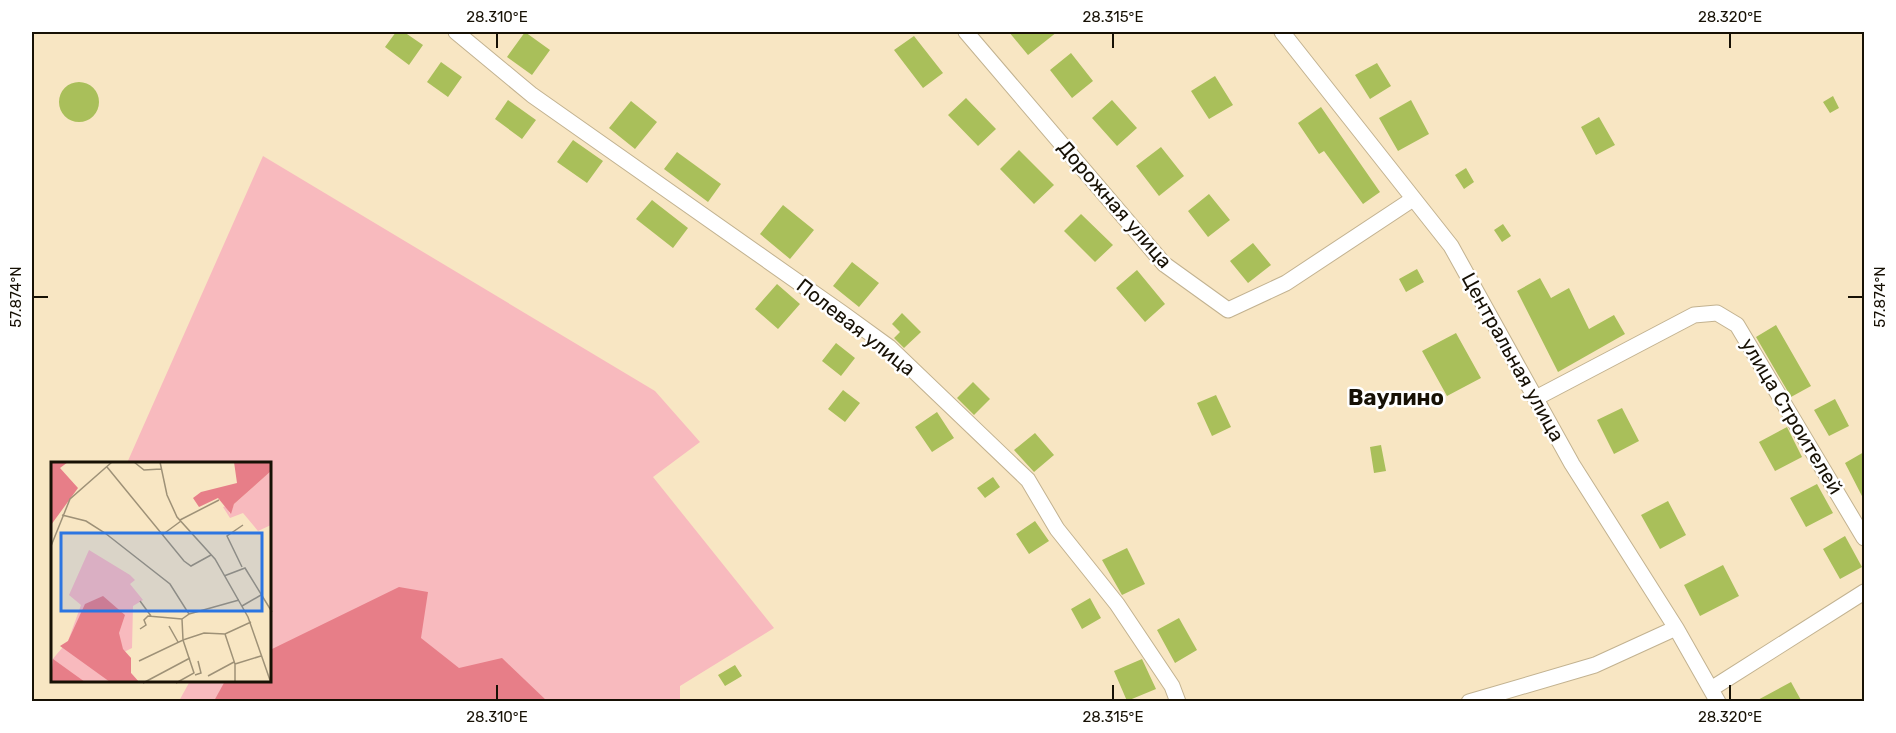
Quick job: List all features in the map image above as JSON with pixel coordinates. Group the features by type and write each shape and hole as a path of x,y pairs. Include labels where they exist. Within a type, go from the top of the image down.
{"street":[{"name":"Полевая улица","path":"456,32 532,95 852,320 888,347 932,387 1028,480 1057,529 1118,604 1172,686 1178,702"},
{"name":"Дорожная улица","path":"966,32 1164,264 1228,310 1286,283 1413,200"},
{"name":"Центральная улица","path":"1282,32 1413,200 1452,246 1572,464 1676,628 1714,695"},
{"name":"улица Строителей","path":"1536,398 1694,315 1717,313 1737,325 1864,538"},
{"path":"1714,695 1864,592"},
{"path":"1469,702 1595,665 1676,628"}],"shaded area":[{"path":"263,156 655,391 700,442 653,477 774,628 680,686 680,701 179,701 189,682 272,682 272,462 127,462"},
{"path":"399,587 428,592 421,638 459,668 502,658 547,701 214,701 224,682 272,682 272,649"}],"building":[{"path":"396,32 404,32 423,45 409,65 385,47"},
{"path":"525,32 550,50 532,75 507,57"},
{"path":"1009,32 1057,32 1028,55"},
{"path":"914,36 943,73 923,88 894,50"},
{"path":"1071,53 1093,81 1072,98 1050,70"},
{"path":"441,62 462,77 448,97 427,82"},
{"path":"1377,63 1391,86 1370,99 1355,75"},
{"path":"1215,76 1233,105 1209,119 1191,91"},
{"path":"79,82 93,88 99,102 93,116 79,122 65,116 59,102 65,88"},
{"path":"1833,96 1839,108 1830,113 1823,102"},
{"path":"966,98 996,129 978,146 948,115"},
{"path":"508,100 536,120 522,139 495,119"},
{"path":"1112,100 1137,128 1117,146 1092,118"},
{"path":"1411,100 1429,134 1398,151 1379,118"},
{"path":"631,101 657,122 635,149 609,128"},
{"path":"1321,107 1380,192 1363,204 1324,151 1319,154 1298,123"},
{"path":"1599,117 1615,145 1596,155 1581,127"},
{"path":"573,140 603,161 587,183 557,162"},
{"path":"1161,147 1184,176 1159,196 1136,166"},
{"path":"1019,150 1054,185 1034,204 1000,169"},
{"path":"677,152 721,184 708,202 664,169"},
{"path":"1466,168 1474,182 1464,189 1455,175"},
{"path":"1209,194 1230,220 1208,237 1188,211"},
{"path":"652,200 688,228 673,248 636,219"},
{"path":"783,205 814,230 790,259 760,234"},
{"path":"1081,214 1113,245 1095,262 1064,231"},
{"path":"1503,224 1511,236 1502,242 1494,230"},
{"path":"1253,243 1271,265 1248,283 1230,261"},
{"path":"852,262 879,283 859,307 833,286"},
{"path":"1417,269 1424,282 1406,292 1399,279"},
{"path":"1137,270 1165,304 1145,322 1116,288"},
{"path":"1540,278 1551,298 1569,288 1589,329 1614,315 1625,334 1558,372 1517,291"},
{"path":"777,284 800,304 778,329 755,309"},
{"path":"902,313 921,332 904,348 894,338 900,332 892,324"},
{"path":"1776,325 1811,386 1791,397 1756,337"},
{"path":"1456,333 1481,378 1447,396 1422,351"},
{"path":"836,343 855,358 841,376 822,361"},
{"path":"973,382 990,399 974,415 957,398"},
{"path":"843,390 860,403 845,422 828,409"},
{"path":"1216,395 1231,427 1212,436 1197,403"},
{"path":"1835,399 1849,426 1829,436 1814,410"},
{"path":"1622,408 1639,441 1614,454 1597,420"},
{"path":"937,412 954,438 932,452 915,427"},
{"path":"1787,427 1802,457 1775,471 1759,442"},
{"path":"1035,433 1054,455 1034,472 1014,450"},
{"path":"1381,445 1386,471 1374,473 1370,447"},
{"path":"1864,452 1864,500 1845,463"},
{"path":"993,477 1000,487 985,498 977,488"},
{"path":"1817,484 1833,513 1806,527 1790,498"},
{"path":"1668,501 1686,535 1660,549 1641,515"},
{"path":"1035,521 1049,541 1029,554 1016,534"},
{"path":"1845,536 1862,567 1840,579 1823,549"},
{"path":"1127,548 1145,584 1122,595 1102,560"},
{"path":"1723,565 1739,596 1700,616 1684,585"},
{"path":"1090,598 1101,618 1082,629 1071,609"},
{"path":"1179,618 1197,650 1175,663 1157,630"},
{"path":"1142,659 1156,689 1127,701 1114,671"},
{"path":"735,665 742,676 725,686 718,675"},
{"path":"1791,682 1802,702 1754,702"}],"district":[{"name":"Ваулино","path":"1396,397"}]}
